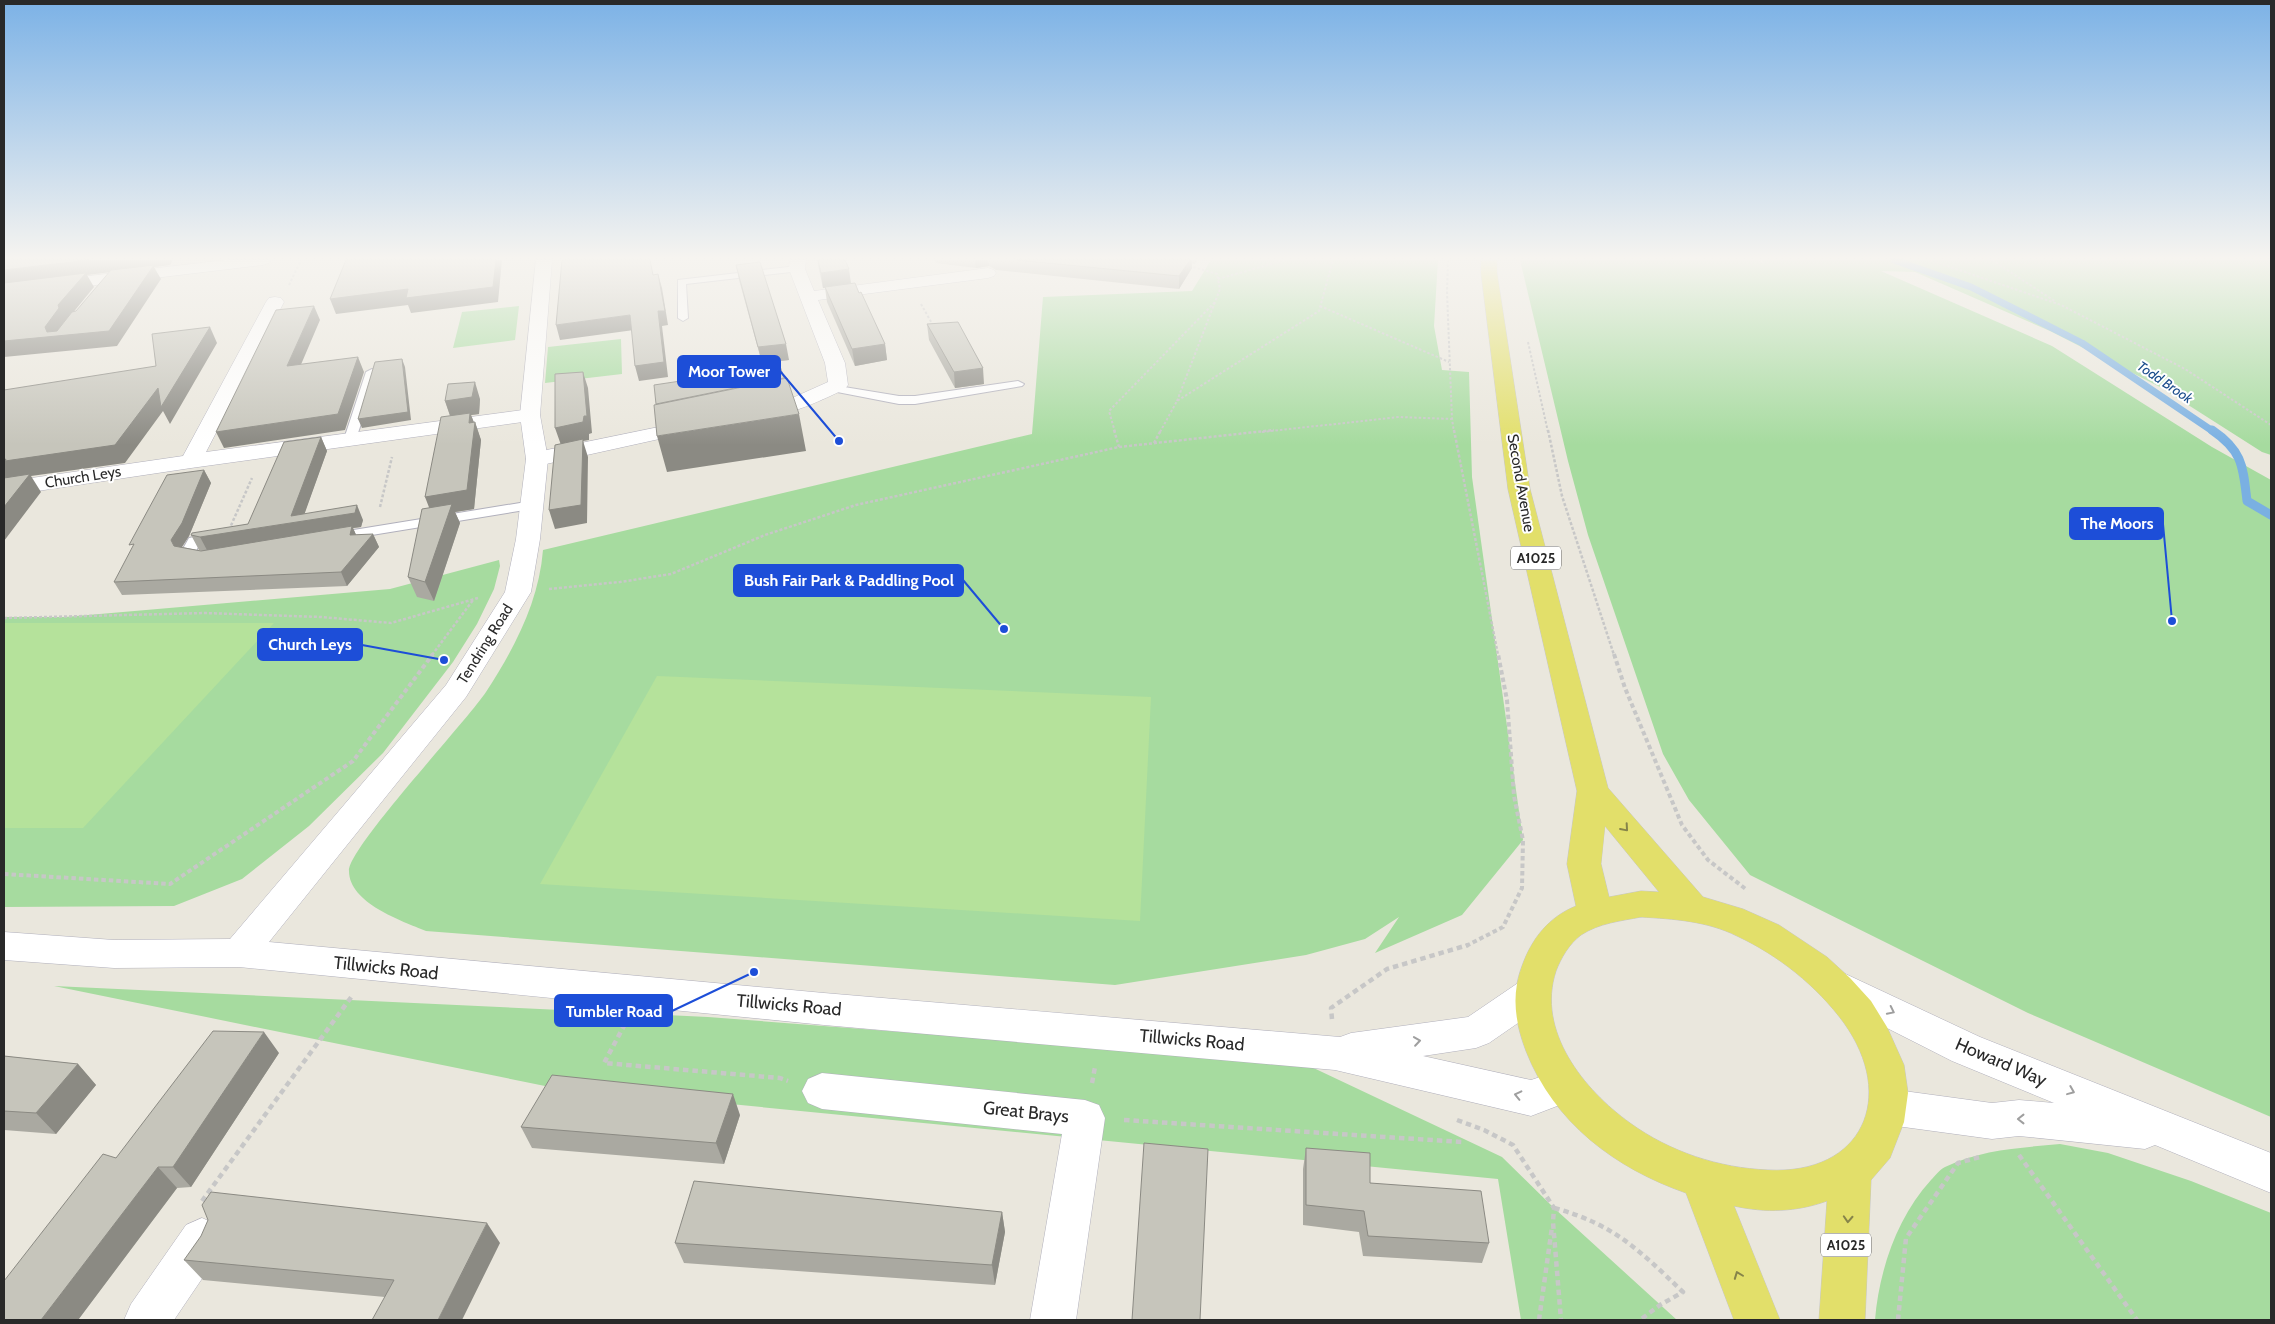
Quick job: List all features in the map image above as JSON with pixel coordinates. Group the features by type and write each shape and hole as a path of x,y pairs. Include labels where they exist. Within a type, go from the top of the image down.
{"main road":[{"name":"Second Avenue","path":"1496,322 1519,489 1593,791 1584,864 1595,912"},
{"name":"Second Avenue","path":"1593,791 1692,908"},
{"path":"1641,904 1692,908 1729,918 1766,934 1801,956 1832,982 1852,1005 1870,1030 1881,1056 1888,1082 1889,1107 1877,1142 1850,1170 1809,1187 1758,1192 1702,1181 1648,1158 1600,1125 1564,1086 1539,1039 1531,994 1540,958 1562,931 1595,912 1641,904"},
{"name":"A1025","path":"1842,1320 1850,1170"},
{"path":"1702,1181 1757,1320"}],"street":[{"path":"191,461 265,322"},
{"name":"Tendring Road","path":"239,954 456,691 518,592 528,539 537,459 530,415 538,322"},
{"path":"739,416 796,404 838,384 835,364 819,322"},
{"name":"Church Leys","path":"4,489 191,461 530,415"},
{"path":"537,459 710,422"},
{"name":"Tillwicks Road","path":"4,946 114,954 239,954 814,1008 1335,1053 1531,1098 1564,1086"},
{"name":"Howard Way","path":"1832,982 1966,1048 2271,1173"},
{"name":"Tillwicks Road","path":"1335,1053 1476,1032 1531,994"},
{"name":"Great Brays","path":"822,1091 1085,1118 1053,1320"},
{"name":"Howard Way","path":"1889,1107 1992,1122 2020,1118 2174,1133"},
{"path":"147,1320 202,1240"}],"lane":[{"path":"350,439 372,372"},
{"path":"832,388 899,400 915,400 1018,384"},
{"path":"325,538 532,506"},
{"path":"194,541 187,554 208,558 218,556"}],"path":[{"path":"1119,447 1109,411 1196,322"},
{"path":"1154,443 1177,401 1208,322"},
{"path":"1177,401 1302,322"},
{"path":"1357,322 1450,362"},
{"path":"1331,1008 1387,969 1462,948 1503,926 1522,888 1524,840 1514,796 1507,700 1452,419 1448,322"},
{"path":"2094,322 2185,369 2271,425"},
{"path":"1528,337 1562,496 1625,688 1682,825 1708,860 1754,896"},
{"path":"4,618 204,613 322,616 391,623 473,599 518,592 620,582 671,574 765,535 856,506 1119,447 1398,417 1452,419"},
{"path":"374,530 398,433"},
{"path":"194,541 226,535 265,451"},
{"path":"4,874 170,884 353,761 473,599"},
{"path":"202,1240 200,1203 354,993"},
{"path":"618,1018 627,1019 604,1063 780,1078 822,1091"},
{"path":"1450,1117 1484,1130 1513,1145 1554,1208 1553,1222 1561,1320"},
{"path":"1085,1118 1462,1142"},
{"path":"2014,1147 2137,1320"},
{"path":"1898,1320 1906,1238 1958,1163 1986,1155"},
{"path":"1539,1320 1554,1208"},
{"path":"1554,1208 1598,1221 1625,1236 1683,1292 1660,1305 1640,1320"}],"green space":[{"path":"460,322 517,322 515,340 453,348"},
{"path":"1041,322 1434,322 1442,370 1469,372 1472,477 1523,840 1462,915 1375,953 1399,917 1365,939 1306,955 1115,985 426,931 378,909 358,892 351,882 349,871 354,858 367,838 486,692 506,659 531,606 541,569 543,550 1032,434"},
{"path":"1535,322 1997,322 2052,346 2212,447 2271,480 2271,1117 2028,1013 1750,875 1689,800 1663,754 1588,535"},
{"path":"2029,322 2271,322 2271,455 2262,452 2160,387"},
{"path":"621,339 622,374 545,383 548,347"},
{"path":"499,560 500,566 494,589 477,624 453,662 383,753 309,826 242,879 174,906 4,907 4,617 65,617 390,589"},
{"path":"4,623 274,623 83,828 4,828"},
{"path":"657,676 1151,697 1140,921 540,884"},
{"path":"54,986 708,1017 1303,1063 1502,1157 1554,1208 1677,1320 1521,1320 1498,1179 545,1086"},
{"path":"2060,1144 2108,1153 2191,1181 2271,1213 2271,1320 1875,1320 1881,1283 1899,1228 1919,1195 1939,1171 1973,1156 2016,1148"}],"building":[{"path":"4,322 49,322 45,327 47,332 57,331 64,322 115,322 109,331 4,341"},
{"path":"270,322 307,322 287,366 358,357 338,414 216,432"},
{"path":"556,322 580,322 556,325"},
{"path":"631,322 659,322 664,362 635,366"},
{"path":"751,322 779,322 786,344 758,347"},
{"path":"840,322 875,322 885,344 852,349"},
{"path":"958,322 983,368 954,372 927,324"},
{"path":"210,327 161,407 158,388 115,445 4,460 4,390 156,366 152,334"},
{"path":"402,359 408,412 358,419 375,362"},
{"path":"780,366 784,378 656,404 654,385"},
{"path":"583,372 587,416 584,416 583,422 555,428 555,374"},
{"path":"787,378 799,414 657,436 654,405"},
{"path":"475,382 472,397 445,401 448,384"},
{"path":"470,413 469,423 475,422 467,490 425,497 441,417"},
{"path":"321,437 291,516 357,505 355,513 200,537 191,535 192,533 248,524 284,442"},
{"path":"583,439 581,505 549,510 555,445"},
{"path":"204,470 182,523 171,540 174,546 201,551 352,526 350,535 373,534 341,572 114,582 134,544 129,545 167,475"},
{"path":"30,474 4,507 4,478"},
{"path":"452,504 425,582 408,577 422,509"},
{"path":"213,1031 264,1032 173,1167 158,1167 41,1320 4,1320 4,1281 103,1154 116,1158"},
{"path":"4,1056 78,1064 36,1113 4,1111"},
{"path":"552,1075 733,1094 716,1143 521,1127"},
{"path":"1144,1143 1208,1149 1200,1320 1132,1320"},
{"path":"1306,1148 1370,1153 1370,1183 1481,1191 1489,1243 1368,1236 1364,1211 1306,1205"},
{"path":"694,1181 1002,1212 992,1265 675,1243"},
{"path":"211,1192 487,1223 438,1320 372,1320 394,1280 184,1260 201,1236 208,1220 202,1205"}],"waterway":[{"name":"Todd Brook","path":"2040,322 2082,343 2214,432"},
{"name":"Todd Brook","path":"2212,430 2230,445 2240,461 2247,501 2271,515"}],"place":[{"name":"Moor Tower","path":"839,441"},
{"name":"The Moors","path":"2172,621"},
{"name":"Bush Fair Park & Paddling Pool","path":"1004,629"},
{"name":"Church Leys","path":"444,660"},
{"name":"Tumbler Road","path":"754,972"}]}
